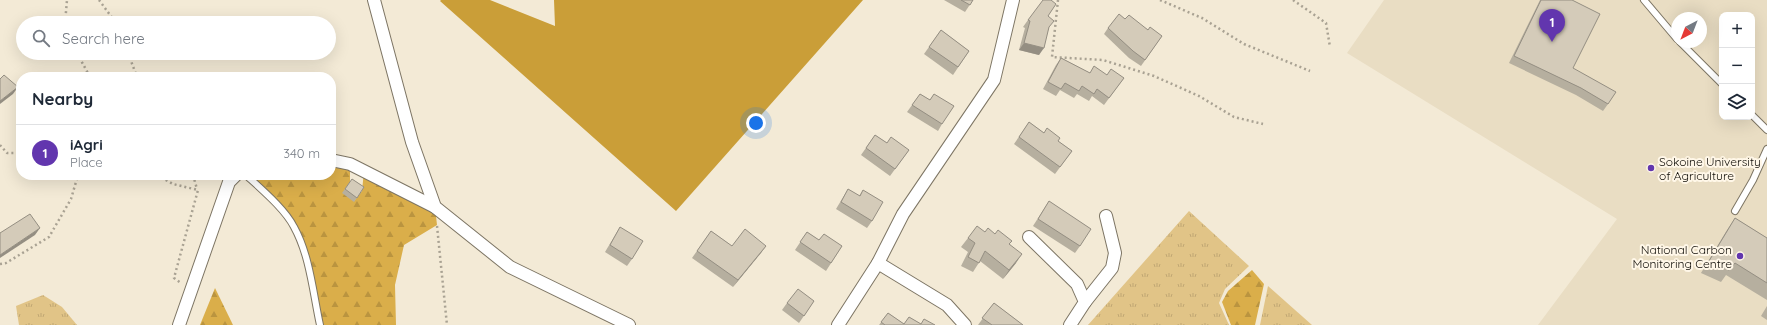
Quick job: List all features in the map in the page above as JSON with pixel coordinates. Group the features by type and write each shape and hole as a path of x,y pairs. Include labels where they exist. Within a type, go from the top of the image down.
{"street":[{"path":"374,0 412,142 435,207"},
{"path":"838,325 878,263 903,214 994,80 1013,0"},
{"path":"336,161 350,164 435,207 510,267 629,325"},
{"path":"179,325 229,182 231,180"},
{"path":"1070,325 1085,302 1112,268 1115,253 1106,216"},
{"path":"1029,237 1077,284 1085,302"},
{"path":"878,263 947,305 965,325"}],"lane":[{"path":"1644,0 1671,32"},
{"path":"1686,48 1719,81"},
{"path":"1755,118 1767,130"},
{"path":"1735,211 1753,180 1767,149"},
{"path":"252,180 267,194 294,226 307,261 320,325"}],"path":[{"path":"66,16 67,0"},
{"path":"99,0 111,16"},
{"path":"1058,0 1052,57 1103,60 1154,76 1199,96 1234,117 1263,124"},
{"path":"1160,0 1202,18 1244,44 1310,71"},
{"path":"1293,0 1326,23 1330,47"},
{"path":"81,60 87,72"},
{"path":"131,60 135,72"},
{"path":"0,145 7,153 16,153"},
{"path":"0,264 6,263 49,237 72,199 77,180"},
{"path":"166,180 173,184 198,190"},
{"path":"192,291 174,278 198,190 195,180"},
{"path":"435,207 447,325"}],"shaded area":[{"path":"490,0 555,26 554,0 863,0 676,211 440,1"},
{"name":"Sokoine University of Agriculture","path":"1384,0 1767,0 1767,325 1538,325 1617,219 1347,53"}],"green space":[{"path":"336,161 350,164 350,182 354,201 362,191 364,171 435,207 437,225 404,245 395,285 396,325 320,325 307,261 294,226 251,180 336,180"},
{"path":"1189,211 1249,266 1225,289 1219,303 1229,325 1088,325"},
{"path":"1252,270 1264,284 1255,325 1231,325 1222,302 1228,291"},
{"path":"1268,286 1312,325 1260,325"},
{"path":"215,288 233,325 200,325"},
{"path":"43,295 62,307 77,325 19,325 16,306"}],"building":[{"path":"961,0 973,0 970,5"},
{"path":"1043,0 1051,0 1056,4 1048,16 1054,21 1049,27 1044,48 1024,43 1030,21 1028,20"},
{"path":"1541,0 1572,0 1600,14 1573,68 1616,92 1608,104 1581,88 1514,56"},
{"path":"1119,14 1125,19 1129,15 1148,30 1150,27 1162,36 1145,60 1108,28"},
{"path":"941,30 969,51 958,67 929,47"},
{"path":"1061,58 1090,73 1094,66 1107,75 1111,69 1124,78 1109,98 1097,89 1094,94 1082,86 1079,91 1065,83 1061,89 1048,82"},
{"path":"4,75 16,85 16,89 0,101 0,79"},
{"path":"920,94 930,100 934,94 954,106 942,124 912,105"},
{"path":"1029,122 1044,133 1047,128 1060,138 1058,141 1072,151 1060,167 1019,137"},
{"path":"875,135 887,143 891,137 909,150 895,169 866,148"},
{"path":"352,179 364,187 357,198 345,189"},
{"path":"848,189 860,196 863,190 883,202 872,221 841,202"},
{"path":"1049,201 1091,229 1080,246 1038,219"},
{"path":"30,214 40,228 0,255 0,233"},
{"path":"1735,218 1767,238 1767,283 1735,263 1729,270 1709,261"},
{"path":"977,226 985,232 988,228 995,234 998,230 1012,241 1009,244 1022,254 1009,270 985,251 979,263 968,257 975,243 968,238"},
{"path":"620,227 643,241 632,259 610,245"},
{"path":"745,229 766,246 738,280 697,251 711,231 732,246"},
{"path":"807,232 819,240 824,234 842,246 831,263 800,242"},
{"path":"798,289 814,301 804,316 787,303"},
{"path":"994,303 1023,325 992,325 982,318"},
{"path":"888,313 904,324 909,317 921,324 924,319 935,325 885,325 881,322"}],"place":[{"name":"iAgri","path":"1552,42"},
{"name":"Sokoine University of Agriculture","path":"1651,168"},
{"name":"National Carbon Monitoring Centre","path":"1740,256"}]}
